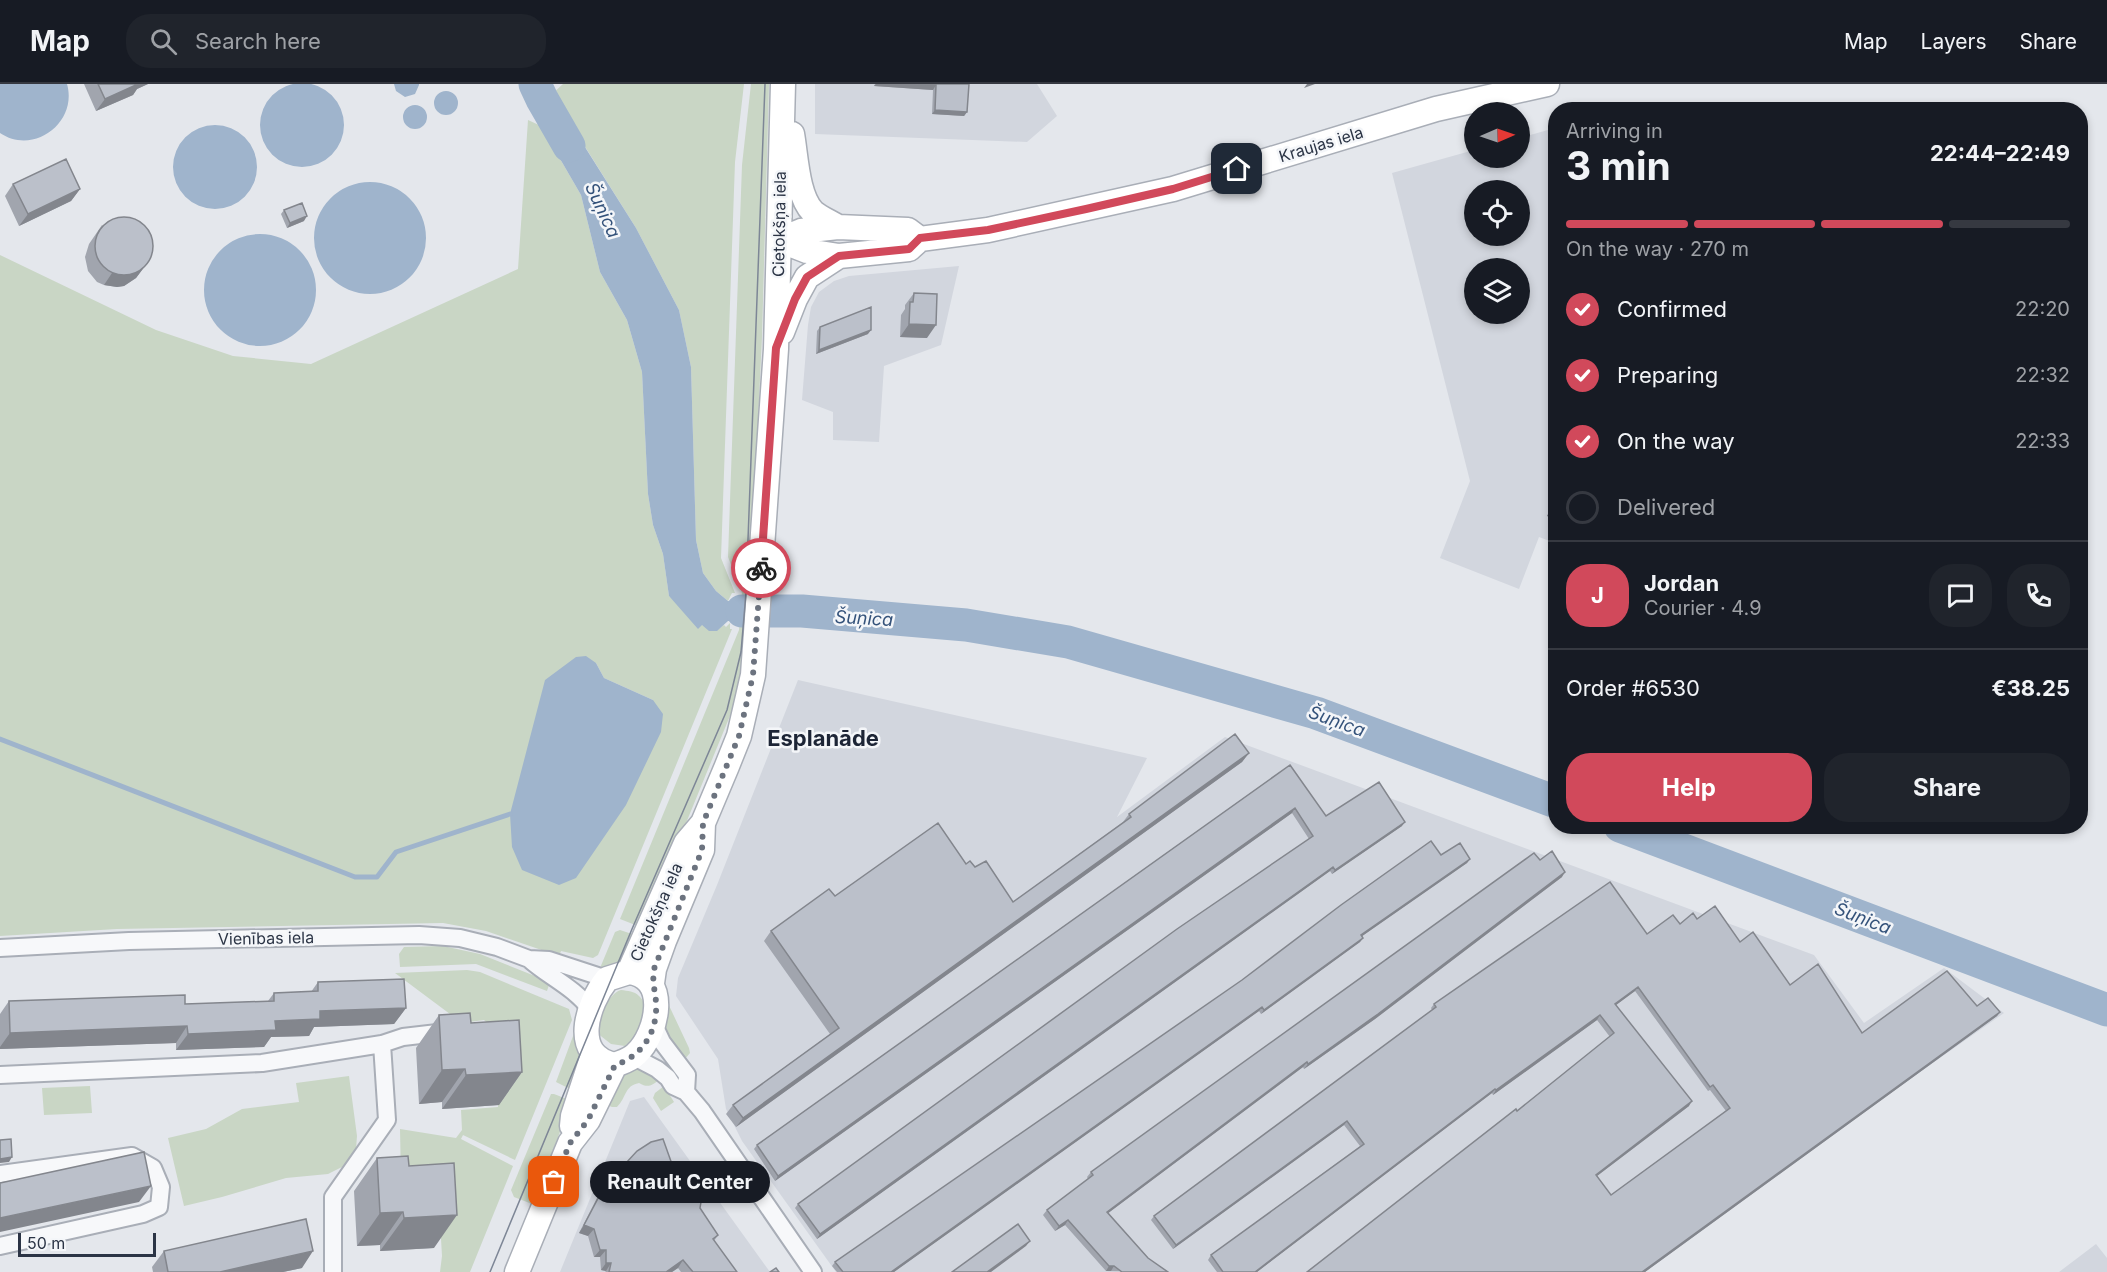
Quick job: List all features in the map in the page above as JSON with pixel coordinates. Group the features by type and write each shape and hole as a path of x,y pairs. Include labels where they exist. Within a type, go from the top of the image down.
{"street":[{"path":"783,84 803,196 815,214 838,227"},
{"name":"Cietokšņa iela","path":"618,975 686,843 703,823 739,736 753,675 776,348 783,84"},
{"name":"Kraujas iela","path":"779,240 807,251 839,256 909,249 920,238 988,230 1173,189 1436,109 1547,84"},
{"name":"Kraujas iela","path":"779,240 801,231 838,227 908,230 920,238"},
{"path":"776,348 795,299 807,277 839,256"},
{"name":"Cietokšņa iela","path":"652,983 654,969 664,941 702,850 703,823"},
{"name":"Vienības iela","path":"0,948 129,941 419,935 460,938 496,947 529,959 549,960 618,975"},
{"name":"Vienības iela","path":"529,959 544,973 581,996 590,1009"},
{"path":"518,1272 570,1143 588,1120 614,1059 646,1043 654,1025 656,1004 652,983 638,973 618,975 599,989 590,1009 589,1047 614,1059 657,1069 668,1078 673,1086 686,1092 726,1143 813,1272"},
{"path":"654,1025 662,1042 687,1075 686,1092"},
{"path":"0,1075 262,1063 382,1044 403,1037 462,1030"},
{"path":"333,1272 333,1197 387,1120 382,1044"},
{"path":"0,1174 132,1156 153,1168 161,1187 159,1207 143,1214 0,1246"}],"shaded area":[{"path":"815,84 1037,84 1057,116 1027,142 815,134"},
{"path":"1548,130 1548,540 1539,537 1519,589 1440,558 1470,481 1392,173 1464,153 1464,168 1530,168 1530,135"},
{"path":"959,266 941,345 884,366 879,442 833,440 833,412 802,400 808,325 811,307 819,292 834,281 849,276"},
{"path":"798,680 1147,758 1117,817 1225,737 1814,955 1864,1023 1944,968 2004,1013 1635,1272 836,1272 742,1141 726,1109 718,1059 676,996 678,978"},
{"path":"644,1097 770,1272 560,1272 630,1101"},
{"path":"2096,1244 2107,1258 2107,1272 2059,1272"}],"green space":[{"path":"563,84 744,84 735,162 721,558 735,593 732,593 728,601 716,591 703,573 696,540 691,367 679,310 636,228 552,94"},
{"path":"751,84 769,84 762,337 748,630 742,673 734,706 643,928 620,919 739,630 742,593 728,557 742,165"},
{"path":"528,120 541,126 581,195 600,272 627,320 642,372 648,494 653,525 663,554 669,596 702,625 716,631 730,623 730,629 732,629 598,955 593,958 561,951 559,956 486,931 443,923 117,929 0,936 0,255 156,330 233,356 311,364 518,269","holes":["596,663 604,678 653,700 559,885"]},
{"path":"620,930 638,936 621,968 600,968 615,932"},
{"path":"443,946 480,954 550,982 547,991 476,964 400,967 399,954 404,947"},
{"path":"467,970 480,972 569,1009 572,1020 515,1160 463,1135 461,1139 513,1166 470,1272 440,1272 442,1256 438,1187 401,1178 400,1129 456,1138 462,1130 461,1110 498,1107 494,1029 484,1020 462,1023 395,973"},
{"path":"621,990 637,994 645,1008 645,1015 639,1030 625,1046 611,1044 597,1033 598,1021 604,1008 612,996"},
{"path":"665,997 689,1048 690,1053 684,1060 668,1038 664,1017"},
{"path":"579,1020 582,1050 576,1092 556,1082"},
{"path":"632,1068 640,1068 659,1080 649,1086 634,1084 628,1089 617,1107 602,1103 612,1082"},
{"path":"349,1076 357,1136 356,1149 342,1167 328,1174 286,1178 184,1206 168,1138 206,1129 242,1109 299,1102 296,1083"},
{"path":"90,1086 92,1113 44,1115 42,1088"},
{"path":"664,1086 674,1102 661,1111 653,1098 655,1093"},
{"path":"551,1094 572,1101 532,1204 514,1197 511,1190"}],"water":[{"path":"302,83 325,90 337,102 344,125 337,148 325,160 302,167 279,160 267,148 260,125 267,102 279,90"},
{"path":"0,84 67,84 69,98 66,111 60,122 39,138 13,139 0,133"},
{"path":"394,84 419,85 415,94 405,97 396,91"},
{"path":"446,91 455,94 458,103 455,112 446,115 437,112 434,103 437,94"},
{"path":"415,105 424,108 427,117 424,126 415,129 406,126 403,117 406,108"},
{"path":"549,106 566,117 636,228 679,310 691,367 696,540 703,573 716,591 728,601 787,603 787,621 728,621 717,631 709,631 702,625 698,629 669,596 663,554 653,525 648,494 642,372 627,320 600,272 581,195 541,126 542,109"},
{"path":"215,125 238,132 250,144 257,167 250,190 238,202 215,209 192,202 180,190 173,167 180,144 192,132"},
{"path":"370,182 391,186 409,199 422,217 426,238 422,259 409,277 391,290 370,294 349,290 331,277 318,259 314,238 318,217 331,199 349,186"},
{"path":"260,234 281,238 299,251 312,269 316,290 312,311 299,329 281,342 260,346 239,342 221,329 208,311 204,290 208,269 221,251 239,238"},
{"path":"586,656 596,663 604,678 653,700 663,714 661,732 626,805 576,878 559,885 522,870 512,847 510,814 545,680 576,657"}],"pier":[{"path":"732,598 780,600 778,624 730,624"}],"building":[{"path":"98,84 138,84 105,99"},
{"path":"914,84 969,84 967,112 935,110 936,85"},
{"path":"66,159 80,189 28,214 13,184"},
{"path":"302,203 307,216 290,223 284,210"},
{"path":"124,217 135,219 145,225 151,235 153,246 151,257 145,267 135,273 124,275 113,273 103,267 97,257 95,246 97,235 103,225 113,219"},
{"path":"914,293 937,294 936,325 909,324 910,302 913,302"},
{"path":"871,307 871,330 819,350 820,327"},
{"path":"1235,734 1249,753 743,1118 733,1105 839,1028 771,931 829,889 835,896 938,823 966,864 970,861 975,867 986,861 1013,902 1131,817 1129,814"},
{"path":"1290,765 1326,816 1379,782 1405,822 1335,870 1333,867 820,1234 798,1204 1177,929 1313,836 1295,808 778,1176 757,1145"},
{"path":"1431,841 1441,855 1460,843 1470,859 1361,935 1363,938 1264,1010 1262,1007 891,1272 843,1272 835,1262 1242,980"},
{"path":"1552,851 1565,872 1378,1014 1308,1064 1307,1062 1107,1212 1148,1258 1168,1272 1122,1272 1114,1266 1109,1266 1068,1220 1059,1226 1047,1210 1093,1175 1091,1172 1534,853 1540,860"},
{"path":"1610,882 1647,934 1673,915 1680,924 1693,913 1697,919 1715,906 1740,942 1753,932 1790,985 1818,964 1862,1033 1947,971 1977,1006 1988,998 2000,1012 1642,1272 1307,1272 1516,1109 1517,1111 1614,1033 1600,1015 1495,1089 1255,1272 1223,1272 1211,1255 1364,1144 1347,1121 1176,1245 1154,1216 1436,1007 1434,1004","holes":["1638,987 1710,1087 1713,1085 1730,1108 1611,1195 1596,1175 1692,1101 1615,1004"]},
{"path":"404,979 406,1008 320,1011 320,1019 275,1021 276,1030 188,1034 187,1026 10,1033 9,1001 185,995 185,1004 274,1001 274,993 318,991 318,982"},
{"path":"470,1013 471,1023 519,1020 522,1072 466,1075 465,1069 442,1070 439,1015"},
{"path":"11,1139 12,1157 0,1159 0,1140"},
{"path":"663,1139 673,1167 706,1172 700,1208 718,1235 713,1239 737,1272 693,1272 683,1260 666,1272 609,1272 611,1263 606,1263 606,1250 600,1250 594,1229 584,1225 604,1187 637,1151 651,1142"},
{"path":"144,1152 151,1186 0,1218 0,1183"},
{"path":"408,1156 409,1166 454,1163 457,1215 404,1218 403,1212 380,1213 377,1158"},
{"path":"306,1219 313,1251 220,1272 168,1272 164,1251"},
{"path":"1018,1224 1030,1241 987,1272 952,1272"}],"waterway":[{"name":"Šuņica","path":"535,84 569,146"},
{"name":"Šuņica","path":"742,611 802,611 966,625 1068,642 1316,713 1548,799"},
{"path":"0,739 355,877 377,877 396,852 510,814"},
{"name":"Šuņica","path":"1641,834 2107,1010"}],"tram line":[{"path":"490,1272 632,929 727,710 741,652 746,593 765,84"}],"way so far":[{"path":"554,1182 570,1143 588,1120 615,1065 634,1056 640,1050 646,1043 654,1025 656,1015 652,983 654,969 702,850 703,823 739,736 747,706 753,675 761,568"}],"place":[{"name":"Renault Center","path":"554,1182"}],"district":[{"name":"Esplanāde","path":"823,738"}],"route":[{"path":"761,568 776,348 795,299 807,277 839,256 909,249 920,238 944,237 988,230 1086,209 1173,189 1237,169"}]}
